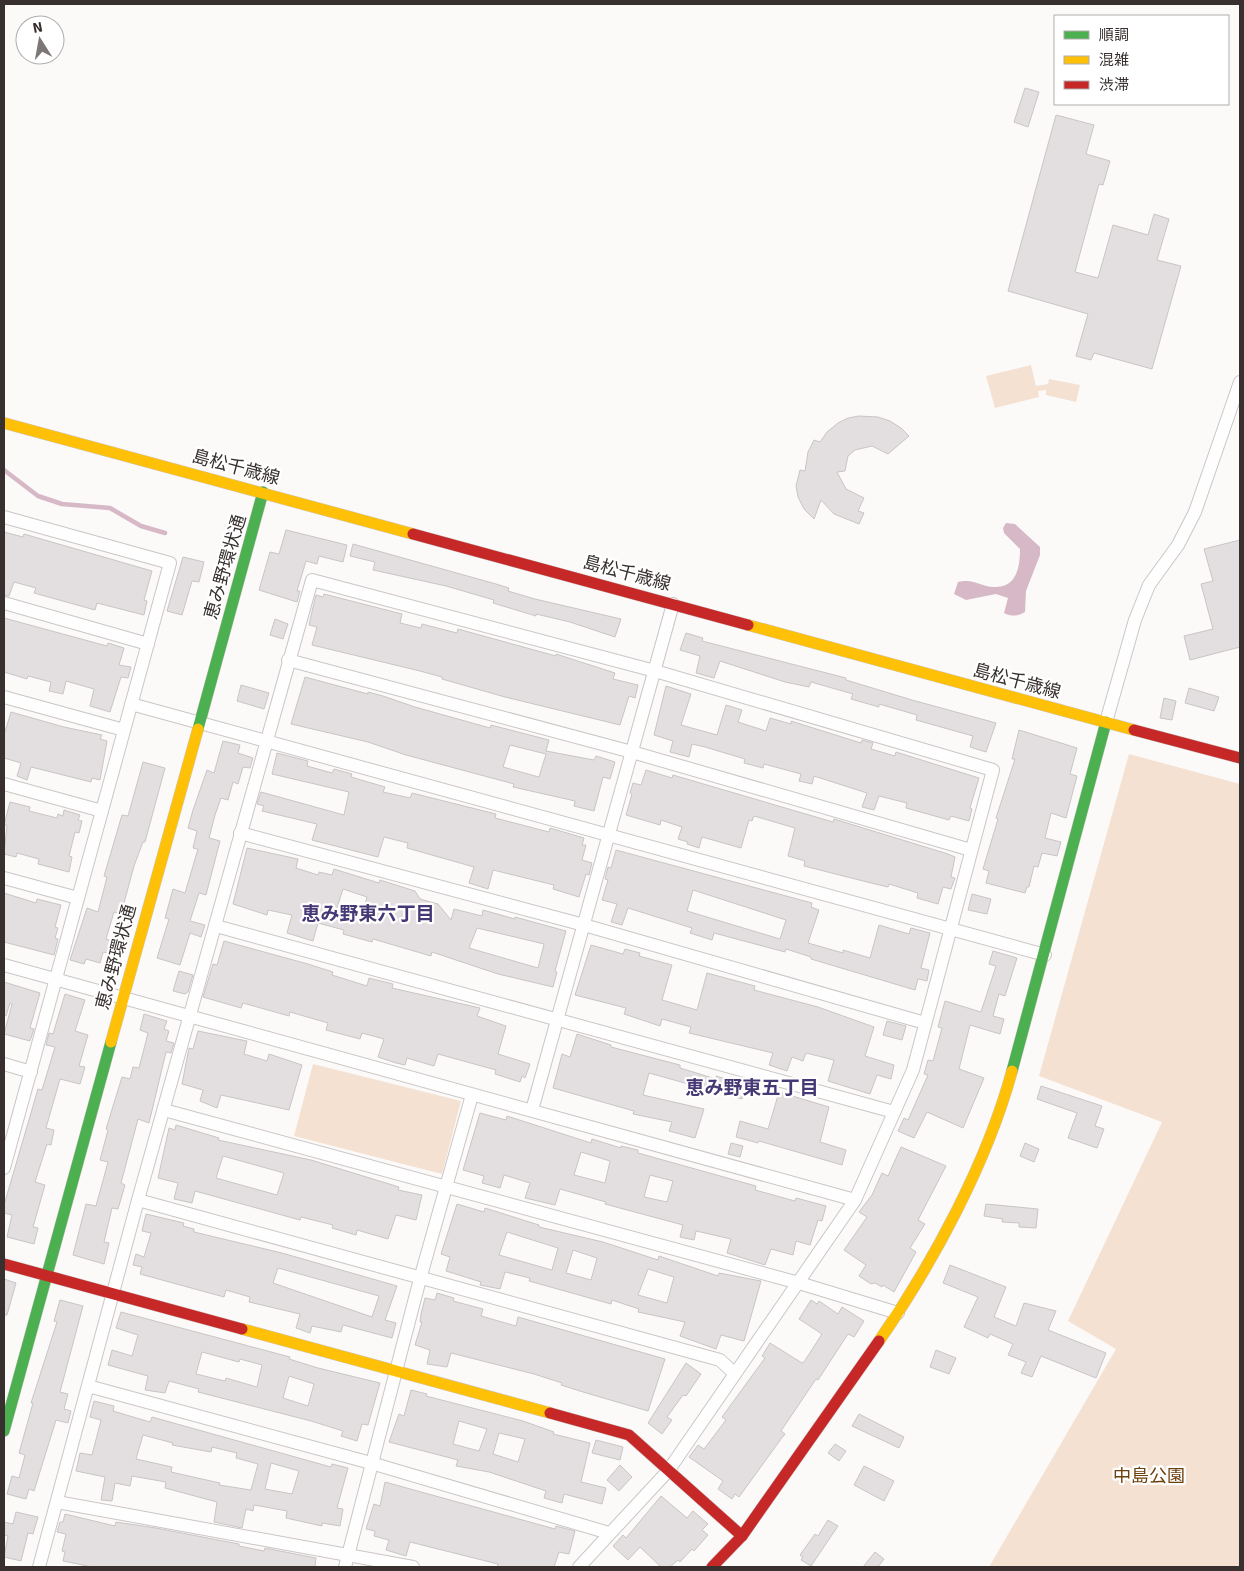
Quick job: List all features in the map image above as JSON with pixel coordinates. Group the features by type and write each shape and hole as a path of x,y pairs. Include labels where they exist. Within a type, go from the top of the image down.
{"street":[{"path":"712,1567 742,1536 898,1313 949,1226 1002,1107 1135,620 1148,585 1178,545 1195,512 1240,382"},
{"name":"島松千歳線","path":"4,423 673,604 795,640 1240,758"},
{"name":"恵み野環状通","path":"4,1431 263,492"},
{"path":"4,517 170,563 4,1165"},
{"path":"39,1567 138,1200 312,580 655,671 993,770 913,1070 855,1200 668,1471 579,1567"},
{"path":"4,604 148,644"},
{"path":"532,1110 673,604"},
{"path":"288,660 632,752 971,850"},
{"path":"4,697 124,730"},
{"path":"131,704 1045,955"},
{"path":"4,784 102,811"},
{"path":"240,833 584,925 925,1023"},
{"path":"4,878 78,898"},
{"path":"216,926 894,1112"},
{"path":"4,966 855,1200"},
{"path":"4,1064 31,1072"},
{"path":"345,1567 371,1463 398,1371 420,1279 472,1095"},
{"path":"164,1110 799,1283 898,1313"},
{"path":"138,1200 720,1360 735,1374"},
{"path":"4,1264 629,1435 742,1536"},
{"path":"88,1386 371,1463 609,1533"},
{"path":"57,1502 413,1567"}],"green space":[{"path":"1031,365 1036,386 1048,384 1049,379 1080,385 1076,402 1046,395 1046,390 1038,391 1039,397 995,408 986,376"},
{"name":"中島公園","path":"1129,754 1240,784 1240,1567 989,1567 1116,1349 1068,1321 1162,1122 1039,1076"},
{"path":"313,1064 461,1101 442,1174 294,1136"}],"shaded area":[{"path":"1006,523 1015,524 1040,547 1040,555 1026,591 1025,612 1015,616 1004,613 1008,598 996,594 966,600 954,594 958,582 969,581 996,587 1003,586 1013,579 1018,568 1020,549 1004,533 1003,528"}],"building":[{"path":"1025,88 1039,92 1028,127 1014,122"},
{"path":"1056,115 1094,125 1086,154 1110,161 1103,185 1099,184 1075,272 1098,278 1113,225 1148,235 1154,214 1169,219 1157,260 1181,266 1152,369 1094,353 1091,360 1076,356 1088,314 1008,291"},
{"path":"859,416 878,417 890,421 909,436 888,454 872,446 855,450 848,456 845,471 837,472 846,489 864,498 858,511 864,513 859,524 834,514 821,500 814,519 804,509 798,497 796,486 800,470 805,471 808,452 814,440 820,442 827,432 838,423 848,418"},
{"path":"286,530 347,545 343,562 319,556 317,564 306,561 297,591 300,591 297,602 259,590 270,552 279,554"},
{"path":"4,532 23,537 24,534 152,571 144,600 147,601 144,615 97,603 95,610 34,593 36,588 14,582 9,596 4,595"},
{"path":"1240,540 1240,647 1190,660 1184,636 1213,629 1201,584 1213,581 1204,549"},
{"path":"353,544 496,584 509,588 508,591 535,599 621,619 615,637 570,622 536,614 536,616 493,603 494,600 446,586 373,570 375,562 350,556"},
{"path":"183,557 204,562 199,582 192,581 182,615 167,611"},
{"path":"324,594 402,614 400,623 421,628 422,624 457,633 458,629 556,656 556,654 615,673 613,679 638,685 635,698 629,696 620,725 505,697 420,671 312,645 317,627 309,625 313,607 316,595 323,597"},
{"path":"4,618 107,646 108,643 124,648 119,665 131,667 128,678 121,677 110,712 90,706 94,689 66,681 63,694 49,691 51,682 28,676 27,679 4,672"},
{"path":"275,619 288,624 283,639 270,635"},
{"path":"686,633 703,638 702,641 846,678 846,680 912,700 996,723 986,752 970,747 973,736 916,720 917,715 879,704 879,707 851,699 853,694 811,682 809,687 785,682 720,661 714,678 696,673 700,656 680,650"},
{"path":"305,677 368,694 368,692 383,696 490,728 491,725 549,740 546,751 594,760 596,756 615,762 610,779 603,777 594,811 574,806 575,801 513,787 514,784 406,755 368,742 291,724","holes":["510,745 546,754 539,777 503,767"]},
{"path":"241,685 269,693 264,709 237,701"},
{"path":"666,686 691,694 681,725 717,735 726,705 742,710 738,722 766,731 770,718 791,724 791,721 861,743 862,740 873,743 871,749 895,756 896,752 979,778 970,808 972,809 969,821 951,816 949,820 906,808 907,803 879,796 874,810 862,807 867,793 814,776 812,784 799,781 801,774 764,764 763,768 744,763 745,759 692,744 689,757 670,752 673,741 654,735"},
{"path":"1189,688 1219,697 1214,711 1185,703"},
{"path":"1164,698 1176,701 1172,720 1160,718"},
{"path":"11,712 64,727 102,735 100,739 107,741 100,780 92,778 91,782 31,767 27,780 17,776 21,763 4,758 4,735"},
{"path":"1019,730 1077,748 1070,774 1077,776 1066,818 1051,813 1045,838 1061,842 1057,856 1042,853 1038,867 1034,866 1029,887 1027,887 1025,893 986,883 989,871 983,869 998,819 996,818 1015,759 1012,759"},
{"path":"223,741 240,745 238,753 253,758 250,768 243,767 238,784 233,782 228,800 221,798 215,815 209,838 220,841 206,895 199,893 190,921 205,925 201,937 190,933 180,965 157,958 169,919 165,918 173,889 185,893 198,849 193,848 197,831 188,828 193,810 207,770 214,773"},
{"path":"277,753 308,761 307,766 332,773 334,769 352,774 351,777 385,787 383,792 410,798 412,793 496,814 495,818 549,832 550,828 584,838 582,845 586,845 582,860 592,863 589,875 586,874 579,897 553,889 554,885 493,870 488,889 469,883 474,867 407,848 408,843 384,837 378,857 312,840 317,824 262,811 264,806 257,804 261,792 344,815 349,792 272,774"},
{"path":"143,762 165,768 145,842 143,842 134,866 121,914 114,912 106,939 112,941 108,953 103,952 100,963 86,959 84,964 70,960 87,908 98,912 107,877 104,876 122,815 128,816"},
{"path":"646,770 672,778 673,775 833,822 834,819 948,854 955,857 951,877 955,878 951,889 943,887 938,904 917,898 918,893 889,884 888,887 804,866 805,861 788,856 795,828 754,816 752,821 749,820 741,848 702,837 699,848 687,844 688,842 678,839 682,827 661,820 660,825 626,815 633,783 641,785"},
{"path":"10,802 30,807 29,811 57,818 58,814 63,816 64,810 80,815 78,820 82,821 79,833 75,832 69,856 72,857 69,872 38,864 39,859 17,853 16,857 4,854 7,825 4,825"},
{"path":"247,848 298,859 296,868 318,875 319,872 332,875 334,869 379,883 380,880 415,891 420,899 438,904 451,920 454,909 482,916 483,910 566,931 555,971 557,972 553,987 498,974 432,952 431,956 373,939 372,942 343,934 344,930 318,923 313,941 287,933 292,915 268,910 267,915 233,904","holes":["343,889 367,897 361,918 336,911","477,928 544,944 538,968 469,948"]},
{"path":"616,850 812,903 811,907 819,910 808,943 843,953 843,950 870,958 879,925 909,934 911,928 930,933 921,968 929,970 927,981 918,979 915,990 811,959 811,957 786,949 785,952 714,933 712,940 690,933 692,928 628,908 622,925 611,922 617,904 602,900 608,880 605,879 608,867 611,868","holes":["693,890 786,920 780,939 687,911"]},
{"path":"4,893 36,903 37,899 61,905 55,927 58,928 55,938 58,939 54,955 4,942"},
{"path":"972,894 991,899 987,914 968,910"},
{"path":"224,941 308,964 333,972 332,975 367,986 369,978 393,984 392,988 480,1008 477,1016 506,1026 498,1054 530,1064 525,1078 522,1076 520,1082 495,1074 496,1070 438,1054 434,1066 407,1058 405,1065 396,1063 378,1057 384,1039 362,1033 360,1039 326,1030 328,1023 290,1012 289,1016 243,1003 241,1008 203,997 213,964 217,965"},
{"path":"591,945 623,954 625,949 640,953 639,956 672,965 662,1000 697,1010 707,973 755,986 754,990 818,1007 874,1027 865,1056 894,1065 891,1079 877,1075 870,1094 828,1081 834,1060 806,1053 803,1061 792,1057 787,1071 769,1065 773,1053 689,1033 691,1027 662,1019 660,1026 624,1014 626,1008 575,995"},
{"path":"993,951 1017,958 1005,996 999,994 993,1016 1004,1019 1000,1034 970,1025 959,1069 984,1078 963,1128 927,1112 914,1138 898,1131 904,1118 908,1120 928,1075 924,1074 928,1060 933,1061 942,1028 938,1027 945,1001 981,1012 996,966 989,964"},
{"path":"179,971 193,975 188,992 185,994 173,991"},
{"path":"4,982 40,993 30,1028 34,1029 30,1041 4,1034 12,1004 10,1003 6,1016 4,1015"},
{"path":"65,994 85,1000 75,1031 88,1035 79,1066 85,1067 80,1084 60,1079 46,1128 54,1130 51,1145 47,1144 35,1182 45,1185 33,1227 38,1228 34,1244 7,1237 12,1215 4,1213 4,1205 38,1089 42,1090 55,1047 46,1045 49,1033 53,1034"},
{"path":"144,1014 167,1021 164,1029 169,1031 166,1041 174,1043 171,1053 166,1052 149,1123 138,1119 121,1183 125,1185 118,1209 112,1208 104,1242 109,1243 104,1264 73,1255 86,1204 96,1206 108,1162 100,1160 108,1130 106,1129 122,1077 130,1079 133,1067 139,1068 148,1033 140,1030"},
{"path":"887,1021 906,1026 902,1040 883,1035"},
{"path":"198,1031 247,1041 244,1054 267,1061 269,1054 302,1065 289,1110 221,1095 217,1108 200,1101 203,1090 182,1084 189,1048 193,1049"},
{"path":"577,1034 611,1045 611,1047 680,1065 680,1068 716,1079 716,1076 746,1085 742,1099 649,1073 643,1095 704,1109 695,1138 669,1131 672,1122 633,1114 634,1111 553,1088 562,1054 570,1057"},
{"path":"1041,1086 1102,1106 1095,1126 1104,1129 1097,1148 1068,1138 1077,1113 1037,1099"},
{"path":"779,1092 829,1107 820,1142 846,1150 842,1165 759,1141 758,1143 736,1137 740,1121 768,1129"},
{"path":"480,1113 506,1120 507,1116 591,1143 592,1139 621,1148 621,1146 638,1150 638,1153 756,1186 755,1190 795,1201 796,1198 826,1206 822,1221 818,1220 810,1245 796,1241 793,1255 771,1249 765,1265 727,1253 731,1239 696,1231 694,1240 680,1237 683,1225 605,1204 606,1202 560,1189 555,1205 525,1198 530,1183 504,1175 500,1188 482,1183 484,1176 463,1170","holes":["581,1152 610,1161 605,1183 574,1175","650,1175 673,1181 667,1202 644,1197"]},
{"path":"176,1125 219,1138 218,1140 311,1160 399,1187 398,1190 422,1195 416,1220 396,1215 388,1239 357,1230 356,1235 332,1228 333,1225 301,1217 300,1220 195,1191 192,1203 174,1199 178,1183 158,1178 169,1128 175,1130","holes":["223,1156 284,1173 277,1195 216,1178"]},
{"path":"731,1143 743,1146 740,1157 728,1154"},
{"path":"1025,1143 1039,1149 1034,1162 1020,1156"},
{"path":"901,1147 946,1166 918,1220 925,1224 910,1248 916,1252 894,1292 883,1285 882,1287 875,1283 871,1284 859,1276 866,1265 844,1250 867,1217 859,1212 872,1195 882,1173 888,1176"},
{"path":"457,1204 484,1212 485,1208 539,1225 539,1227 603,1242 658,1260 659,1256 718,1276 719,1273 761,1281 744,1341 721,1335 716,1349 680,1336 685,1322 638,1312 639,1309 612,1300 611,1304 529,1281 530,1278 505,1272 500,1289 480,1285 481,1282 446,1271 450,1257 441,1254","holes":["507,1232 558,1248 552,1270 499,1255","573,1250 597,1258 591,1280 566,1273","648,1269 674,1277 667,1303 638,1295"]},
{"path":"986,1204 1038,1209 1036,1228 1019,1227 1019,1223 1002,1222 1003,1219 984,1216"},
{"path":"146,1214 184,1223 183,1226 194,1229 194,1232 282,1253 397,1286 385,1320 396,1323 392,1338 343,1325 341,1332 312,1326 310,1333 296,1328 300,1314 249,1302 250,1297 226,1290 224,1297 140,1274 142,1267 133,1265 136,1254 144,1257 151,1233 142,1231","holes":["278,1268 379,1296 372,1317 273,1283"]},
{"path":"950,1265 1006,1287 994,1317 1016,1326 1024,1303 1056,1311 1048,1330 1106,1353 1096,1378 1041,1356 1032,1377 1021,1373 1026,1362 1008,1355 1013,1344 990,1334 988,1338 964,1327 978,1297 943,1283"},
{"path":"4,1279 16,1283 7,1315 4,1315"},
{"path":"437,1293 454,1298 453,1301 483,1309 481,1316 516,1326 518,1317 665,1359 648,1411 561,1385 562,1383 534,1374 451,1353 447,1367 427,1364 430,1350 415,1345 422,1322 420,1322 425,1298 435,1300"},
{"path":"60,1300 83,1306 60,1392 68,1394 64,1409 71,1411 68,1423 56,1420 34,1491 29,1489 26,1499 7,1494 12,1476 19,1478 25,1455 19,1453 33,1403 31,1403 57,1322 54,1321"},
{"path":"811,1300 817,1304 819,1301 838,1314 842,1307 864,1321 854,1337 848,1334 781,1431 785,1434 739,1497 735,1494 732,1499 718,1489 723,1481 689,1457 698,1445 704,1449 726,1420 722,1417 765,1358 762,1356 770,1343 802,1363 804,1362 822,1334 799,1319"},
{"path":"121,1312 290,1357 289,1359 318,1368 380,1383 368,1425 362,1424 357,1441 341,1436 343,1431 198,1392 199,1389 169,1381 165,1393 145,1390 148,1376 108,1365 112,1350 132,1356 138,1335 116,1328","holes":["202,1352 239,1362 240,1359 262,1365 257,1387 226,1378 225,1381 196,1374","289,1376 314,1384 308,1406 283,1398"]},
{"path":"936,1350 956,1358 949,1374 930,1367"},
{"path":"686,1363 701,1374 686,1396 683,1395 667,1417 672,1420 662,1434 648,1423"},
{"path":"411,1390 427,1394 426,1396 523,1421 554,1432 553,1434 590,1443 581,1482 606,1488 602,1504 564,1494 562,1503 544,1498 546,1491 489,1472 456,1466 458,1460 389,1442 399,1414 404,1416","holes":["459,1421 487,1429 479,1451 453,1444","499,1433 525,1439 518,1462 493,1454"]},
{"path":"94,1401 114,1406 113,1411 150,1422 152,1417 331,1467 332,1464 348,1468 337,1508 343,1509 340,1526 322,1523 322,1526 286,1518 287,1511 254,1505 253,1511 246,1509 242,1528 214,1522 217,1502 165,1488 166,1482 132,1476 130,1486 115,1483 112,1501 101,1500 105,1477 76,1471 80,1453 92,1455 101,1420 90,1417","holes":["143,1435 173,1443 172,1445 211,1452 212,1447 237,1453 236,1458 258,1464 251,1490 219,1485 220,1483 171,1472 172,1467 136,1459","271,1463 299,1471 292,1494 265,1489"]},
{"path":"859,1414 904,1437 899,1448 852,1426"},
{"path":"596,1440 623,1447 620,1460 592,1453"},
{"path":"835,1444 846,1451 839,1461 828,1453"},
{"path":"620,1465 632,1477 619,1491 607,1480"},
{"path":"864,1466 894,1481 884,1501 854,1485"},
{"path":"385,1482 555,1529 556,1526 575,1531 569,1554 559,1552 554,1567 497,1567 498,1564 410,1542 406,1556 386,1550 389,1540 374,1536 375,1531 366,1529 374,1504 380,1506"},
{"path":"661,1496 687,1518 693,1511 708,1524 702,1530 708,1535 694,1551 692,1549 680,1562 678,1560 670,1567 661,1567 640,1547 628,1560 613,1546 623,1535 626,1538"},
{"path":"16,1512 38,1517 33,1534 28,1533 21,1561 4,1557 8,1536 4,1535 4,1522 13,1524"},
{"path":"65,1514 115,1526 116,1522 156,1528 239,1544 239,1546 264,1551 265,1548 316,1558 315,1567 92,1567 63,1561 65,1552 62,1551 66,1534 57,1532"},
{"path":"828,1520 838,1526 811,1566 801,1560 803,1557 800,1555 815,1534 818,1536"},
{"path":"875,1552 884,1559 878,1567 863,1567"}],"waterway":[{"path":"4,470 38,496 62,504 110,508 141,526 165,533"}],"traffic: fast":[{"path":"198,729 263,492"},
{"path":"1012,1071 1106,722"},
{"path":"4,1431 111,1042"}],"traffic: slow":[{"path":"4,423 413,534"},
{"path":"748,625 1134,730"},
{"path":"111,1042 198,729"},
{"path":"879,1341 919,1279 956,1211 988,1141 1012,1071"},
{"path":"242,1329 550,1413"}],"traffic: jam":[{"path":"413,534 748,625"},
{"path":"1134,730 1240,758"},
{"path":"4,1264 242,1329"},
{"path":"712,1567 742,1536 879,1341"},
{"path":"550,1413 629,1435 742,1536"}],"district":[{"name":"恵み野東六丁目","path":"368,913"},
{"name":"恵み野東五丁目","path":"752,1087"}]}
